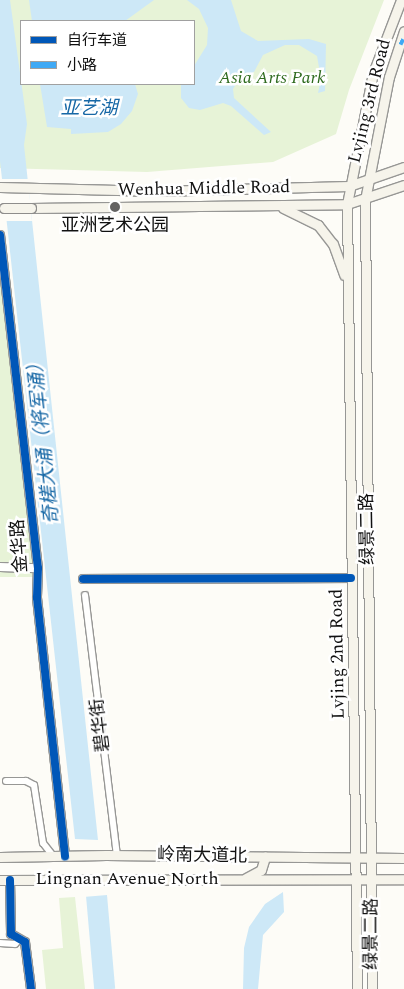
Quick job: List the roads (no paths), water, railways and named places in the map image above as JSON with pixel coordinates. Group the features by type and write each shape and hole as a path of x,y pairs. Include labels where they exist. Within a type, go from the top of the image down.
{"main road":[{"name":"Lvjing 3rd Road","path":"347,204 349,186 373,72 401,0"},
{"name":"Lvjing 3rd Road","path":"365,200 389,77 402,42 404,31"},
{"name":"Wenhua Middle Road","path":"1,187 157,191 349,186 404,167"},
{"name":"Wenhua Middle Road","path":"2,208 347,204 365,200 404,185"},
{"name":"绿景二路","path":"365,200 372,989"},
{"name":"Lvjing 2nd Road","path":"347,204 357,989"},
{"path":"276,205 300,213 318,225 333,244 343,268 349,299"},
{"name":"岭南大道北","path":"0,857 117,855 356,859 404,858"},
{"path":"244,879 261,870 265,857"},
{"name":"Lingnan Avenue North","path":"0,880 404,878"}],"street":[{"name":"金华路","path":"0,235 38,568 37,598 65,856"},
{"path":"0,567 38,568"},
{"path":"83,579 352,578"},
{"name":"碧华街","path":"85,595 117,855"},
{"path":"6,781 26,781 34,786 43,843 53,856"},
{"path":"10,880 11,934 25,942 31,989"},
{"path":"0,944 15,944 19,940"}],"water":[{"name":"奇槎大涌（将军涌）","path":"0,0 10,0 20,85 22,85 27,124 24,145 98,840 75,839 0,161"},
{"path":"29,0 154,0 126,20 32,20"},
{"path":"187,0 231,0 241,31 258,41 309,39 326,44 325,91 318,93 321,79 317,56 299,45 285,45 263,55 254,72 238,81 233,89 234,98 271,132 264,135 231,106 223,103 200,110 189,108 181,98 181,85 195,85 195,64 207,45 208,28 199,9"},
{"name":"亚艺湖","path":"40,85 135,85 138,94 132,111 121,124 108,132 71,134 71,129 47,127"},
{"path":"283,892 284,912 263,935 258,989 243,989 244,948 249,927 265,904"},
{"path":"107,895 115,989 94,989 86,897"}],"place":[{"name":"亚洲艺术公园","path":"115,207"}],"park label":[{"name":"Asia Arts Park","path":"272,78"}]}
